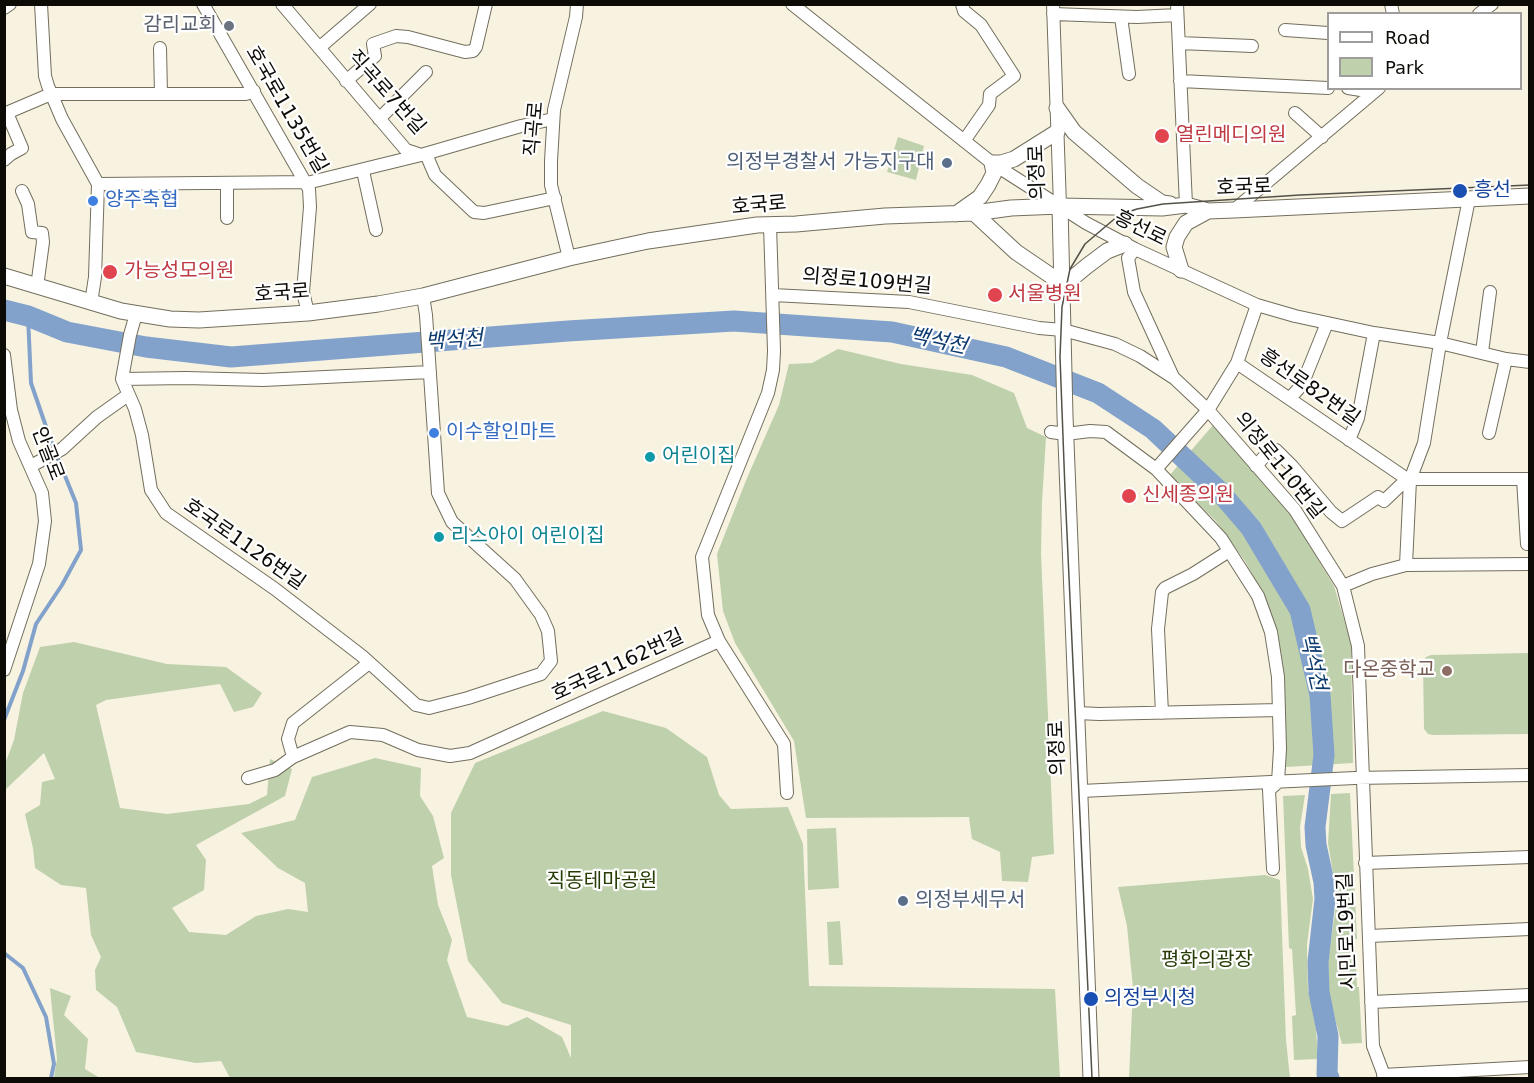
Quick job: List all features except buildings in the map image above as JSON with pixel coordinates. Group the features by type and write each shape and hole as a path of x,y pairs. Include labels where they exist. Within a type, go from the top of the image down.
{"street":[{"path":"4,8 10,4"},
{"path":"40,4 45,76 62,119 98,184 95,277 91,303"},
{"name":"호국로1135번길","path":"203,4 254,91 305,183 310,197 303,292 308,313"},
{"name":"직곡로7번길","path":"282,4 406,150 423,154 553,119"},
{"path":"319,48 370,4"},
{"path":"346,81 375,56 373,44 396,36 465,52 473,51 476,47 486,4"},
{"name":"직곡로","path":"569,258 551,185 553,119 557,93 576,18 577,4"},
{"path":"962,4 964,11 981,24 1014,76 990,94 989,105 964,141"},
{"name":"흥선로","path":"794,5 992,163 1086,223 1130,247 1257,304 1295,316 1530,362"},
{"path":"1053,9 1121,17 1177,10 1181,205 1162,203 1137,186 1074,132 1057,108"},
{"name":"의정로","path":"1053,9 1065,416 1058,433 1081,791 1091,1078"},
{"path":"1121,17 1130,74"},
{"path":"1285,30 1327,33"},
{"path":"1179,43 1252,46"},
{"path":"160,48 161,94"},
{"path":"379,119 426,72"},
{"path":"1180,81 1327,88"},
{"path":"1234,210 1377,90"},
{"path":"4,160 22,148 6,113 51,94 246,94 254,91"},
{"path":"1295,113 1322,137"},
{"path":"956,214 984,191 994,173 992,163 1014,159 1057,132"},
{"path":"98,184 305,183 363,171 423,154 435,175 474,212 484,213 555,198"},
{"path":"363,171 376,230"},
{"path":"227,184 227,218"},
{"path":"22,191 28,204 32,232 42,233 43,242 37,287"},
{"name":"호국로","path":"5,277 136,314 199,320 308,313 378,304 423,296 569,258 648,241 757,225 1060,206 1162,208 1181,205 1208,211 1530,196"},
{"path":"1407,565 1409,480 1424,443 1440,343 1469,199"},
{"path":"1181,270 1174,247 1177,237 1186,223 1208,211"},
{"path":"974,213 1062,291 1070,280 1107,251 1130,247 1128,258 1134,292 1174,378"},
{"path":"770,225 773,370 768,393 702,557 708,615 719,641 784,744 787,793"},
{"path":"1482,352 1490,292"},
{"name":"의정로109번길","path":"773,295 909,302 1039,328 1063,335"},
{"path":"136,314 122,375 263,380 430,372 423,296"},
{"name":"흥선로82번길","path":"1257,304 1237,363 1409,480"},
{"path":"1290,398 1302,385 1327,323"},
{"path":"1349,440 1358,418 1374,333"},
{"name":"의정로110번길","path":"1063,335 1115,344 1140,356 1174,378 1208,410 1295,510 1343,586 1358,646 1360,779"},
{"name":"안골로","path":"4,355 10,410 19,441 42,493 45,522 39,564 4,670"},
{"path":"1489,433 1506,359"},
{"path":"1156,469 1208,410 1237,363"},
{"name":"호국로1126번길","path":"122,375 142,435 151,490 166,513 275,589 369,663 416,705 429,708 541,674 550,661 548,631 541,615 515,579 452,522 438,493 430,372"},
{"path":"31,466 62,449 97,417 128,395"},
{"path":"1058,433 1090,430 1106,432 1156,469 1221,538 1258,596 1270,632 1278,677 1280,782"},
{"path":"1256,466 1270,450 1276,450 1331,512 1342,521 1378,497 1384,501 1409,480 1526,479 1527,544"},
{"path":"1162,712 1158,629 1162,592 1165,588 1193,574 1229,551"},
{"path":"1343,586 1372,574 1407,565 1530,564"},
{"name":"호국로1162번길","path":"248,778 275,770 293,756 350,732 382,735 418,750 450,756 470,753 719,641"},
{"path":"293,756 288,739 293,723 369,663"},
{"path":"1077,713 1279,710"},
{"path":"1081,791 1360,779 1530,775"},
{"name":"시민로19번길","path":"1360,779 1373,1046 1384,1077"},
{"path":"1273,869 1269,790 1280,782"},
{"path":"1365,863 1530,857"},
{"path":"1369,936 1530,929"},
{"path":"1371,1002 1530,995"},
{"path":"1384,1077 1530,1067"}],"green space":[{"path":"898,137 924,146 916,180 887,172"},
{"path":"838,349 901,364 972,375 1014,393 1027,428 1046,437 1041,554 1054,854 1032,857 1028,882 1002,881 1000,852 972,839 969,817 806,818 794,741 735,643 723,611 717,554 779,405 789,364 812,363"},
{"path":"1214,424 1288,510 1334,586 1351,643 1353,763 1286,767 1279,646 1266,600 1245,561 1215,520 1169,476"},
{"name":"직동테마공원","path":"74,642 167,664 226,667 262,693 253,707 234,712 220,684 106,700 96,705 120,808 167,814 249,804 267,795 270,759 292,769 285,796 196,845 206,860 204,890 172,908 189,932 226,935 256,916 288,909 308,912 305,883 278,868 241,833 295,820 312,777 375,758 421,768 420,796 433,816 444,858 432,866 438,905 452,940 447,960 467,1017 507,1026 527,1017 562,1037 571,1058 571,1025 502,1003 468,961 451,875 451,813 475,763 603,711 666,728 707,757 719,795 731,809 788,807 803,844 809,986 1055,989 1060,1078 230,1078 221,1061 196,1063 136,1052 117,1007 96,990 95,970 101,957 91,935 86,888 61,885 35,868 25,814 40,805 42,782 55,779 44,753 5,790 5,764 14,740 23,693 40,647"},
{"path":"1529,653 1529,734 1434,735 1428,734 1424,729 1423,662 1426,657 1431,655"},
{"path":"1350,793 1357,987 1359,987 1362,1043 1342,1044 1328,993 1327,966 1337,898 1328,843 1331,794"},
{"path":"1305,795 1300,827 1301,847 1308,869 1313,899 1307,944 1308,991 1315,1014 1318,1059 1294,1060 1292,1016 1296,1015 1292,949 1289,948 1283,796"},
{"path":"836,828 839,888 808,890 807,829"},
{"name":"평화의광장","path":"1265,875 1280,880 1286,1040 1290,1078 1129,1078 1133,988 1127,926 1118,887"},
{"path":"840,921 843,965 829,965 827,922"},
{"path":"50,988 71,996 64,1015 88,1039 85,1069 100,1078 54,1078 57,1059"}],"waterway":[{"name":"백석천","path":"4,310 28,316 67,332 146,347 231,357 568,331 734,321 892,332 1006,357 1098,393 1153,429 1220,492 1251,528 1300,610 1320,695 1324,755 1315,827 1325,899 1318,962 1319,992 1328,1036 1327,1074 1329,1078"},
{"path":"4,720 23,671 36,624 62,585 81,550 76,503 31,383 28,316"},
{"path":"4,953 23,968 46,1017 54,1064 51,1078"}],"tram line":[{"path":"1092,1078 1060,357 1062,307 1070,269 1085,244 1119,215 1163,204 1300,195 1530,185"}],"place":[{"name":"감리교회","path":"229,26"},
{"name":"열린메디의원","path":"1162,136"},
{"name":"의정부경찰서 가능지구대","path":"947,163"},
{"name":"흥선","path":"1460,191"},
{"name":"양주축협","path":"93,201"},
{"name":"가능성모의원","path":"110,272"},
{"name":"서울병원","path":"995,295"},
{"name":"이수할인마트","path":"434,433"},
{"name":"어린이집","path":"650,457"},
{"name":"신세종의원","path":"1129,496"},
{"name":"리스아이 어린이집","path":"439,537"},
{"name":"다온중학교","path":"1447,671"},
{"name":"의정부세무서","path":"903,901"},
{"name":"의정부시청","path":"1091,999"}]}
